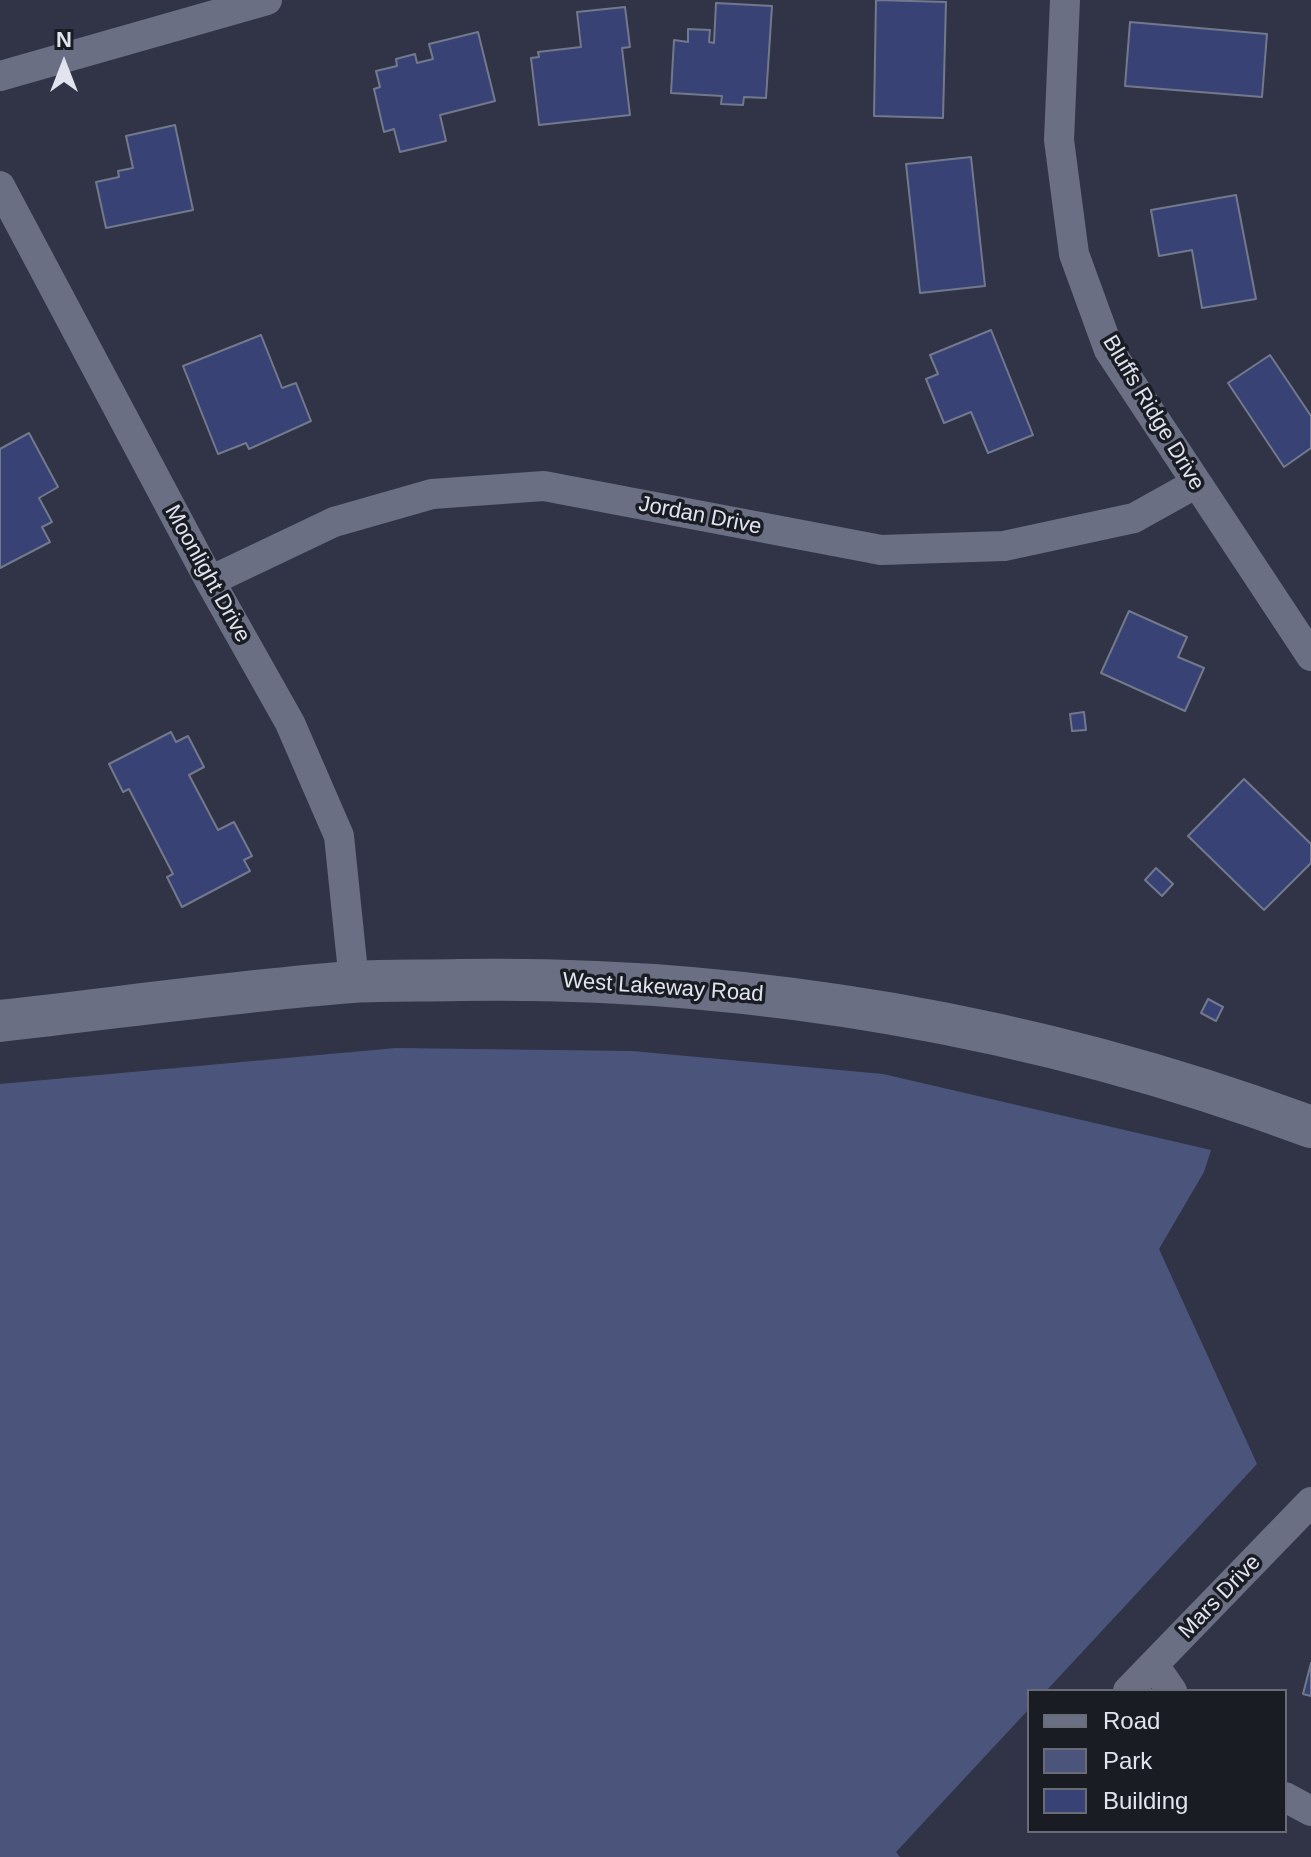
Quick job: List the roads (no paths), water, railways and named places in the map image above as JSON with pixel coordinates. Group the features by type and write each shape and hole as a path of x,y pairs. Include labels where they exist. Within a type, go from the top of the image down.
{"street":[{"path":"0,76 267,0"},
{"name":"Bluffs Ridge Drive","path":"1065,0 1059,140 1074,254 1109,350 1311,656"},
{"name":"Moonlight Drive","path":"0,186 210,581 290,723 339,836 354,982"},
{"name":"Jordan Drive","path":"210,581 334,522 432,494 544,486 881,550 1019,543 1134,518 1195,484"},
{"name":"West Lakeway Road","path":"0,1021 354,982 544,979 724,989 858,1007 1112,1064 1241,1101 1311,1127"},
{"name":"Mars Drive","path":"1130,1689 1311,1502"},
{"path":"1154,1665 1171,1689"},
{"path":"1287,1798 1311,1811"}]}
